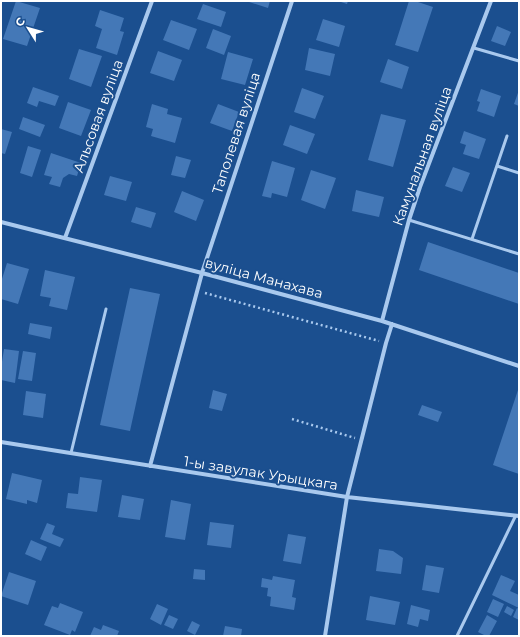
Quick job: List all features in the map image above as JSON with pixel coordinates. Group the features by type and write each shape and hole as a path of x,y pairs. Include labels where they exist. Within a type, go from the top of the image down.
{"street":[{"name":"Альсовая вуліца","path":"65,238 152,1"},
{"name":"Таполевая вуліца","path":"150,466 196,291 292,1"},
{"name":"Камунальная вуліца","path":"382,321 409,220 420,186 491,1"},
{"name":"вуліца Манахава","path":"1,222 382,321 519,366"},
{"path":"324,636 347,498 392,324"},
{"name":"1-ы завулак Урыцкага","path":"1,442 347,498 517,516"}],"lane":[{"path":"474,48 519,62"},
{"path":"472,239 507,136"},
{"path":"497,166 519,173"},
{"path":"409,220 519,254"},
{"path":"71,454 106,309"},
{"path":"457,636 517,516"}],"path":[{"path":"196,291 386,343"},
{"path":"292,419 361,440"}],"building":[{"path":"16,1 40,8 27,46 3,39"},
{"path":"246,1 270,1 268,8"},
{"path":"338,1 348,1 347,4"},
{"path":"409,1 415,1 433,7 418,52 395,45"},
{"path":"203,4 226,12 221,27 197,19"},
{"path":"100,10 124,18 120,31 124,32 117,55 96,48 102,29 95,26"},
{"path":"323,19 345,26 339,47 316,40"},
{"path":"171,20 197,29 189,50 163,40"},
{"path":"497,26 511,32 505,46 491,41"},
{"path":"213,29 231,36 224,55 206,48"},
{"path":"309,48 335,54 330,76 305,70"},
{"path":"79,49 102,56 91,87 69,79"},
{"path":"158,51 182,60 174,81 150,73"},
{"path":"228,52 253,59 245,85 221,79"},
{"path":"388,59 409,67 402,89 380,82"},
{"path":"33,87 59,96 55,106 39,101 37,107 27,103"},
{"path":"302,88 324,96 315,119 294,112"},
{"path":"481,89 501,96 494,117 477,111 480,102 477,101"},
{"path":"519,90 519,106 514,104"},
{"path":"68,102 91,110 81,136 59,128"},
{"path":"152,104 168,109 167,114 182,118 175,143 151,136 153,129 146,127"},
{"path":"218,104 239,112 232,131 210,123"},
{"path":"381,114 406,120 393,167 368,160"},
{"path":"23,117 45,125 40,137 19,129"},
{"path":"290,125 315,134 307,154 283,145"},
{"path":"1,129 12,132 5,154 1,153"},
{"path":"464,131 486,139 479,159 463,154 466,145 460,143"},
{"path":"28,146 41,150 32,177 20,173"},
{"path":"51,153 81,163 77,176 69,174 63,178 60,187 49,184 52,177 44,175"},
{"path":"176,156 191,160 185,178 171,175"},
{"path":"272,161 295,168 287,197 272,193 271,198 262,196"},
{"path":"453,167 470,173 462,192 445,186"},
{"path":"311,170 336,178 325,209 301,200"},
{"path":"110,176 132,182 126,201 104,195"},
{"path":"356,190 384,197 379,217 352,211"},
{"path":"182,191 204,200 196,221 174,212"},
{"path":"136,207 156,213 151,228 131,222"},
{"path":"428,242 519,273 519,304 419,270"},
{"path":"7,263 29,269 18,304 1,299 1,282"},
{"path":"45,270 75,277 67,310 49,306 51,298 40,296"},
{"path":"130,288 160,294 130,431 100,425"},
{"path":"30,323 52,327 50,339 28,334"},
{"path":"4,349 19,351 15,383 1,380"},
{"path":"23,351 36,353 32,381 18,379"},
{"path":"519,387 519,474 493,465"},
{"path":"213,390 227,394 222,411 209,408"},
{"path":"26,391 46,394 43,418 23,415"},
{"path":"422,405 442,412 438,422 418,415"},
{"path":"12,473 42,480 37,503 27,500 27,504 6,499"},
{"path":"80,477 102,480 97,512 66,508 68,493 78,494"},
{"path":"122,495 144,499 140,520 118,517"},
{"path":"171,500 191,504 185,540 165,537"},
{"path":"210,522 234,525 231,548 207,545"},
{"path":"47,523 55,526 52,534 64,539 60,547 40,539"},
{"path":"288,534 306,537 301,564 283,561"},
{"path":"31,540 47,547 41,561 25,554"},
{"path":"379,549 393,551 403,558 401,574 376,571"},
{"path":"426,565 444,568 439,593 422,590"},
{"path":"194,569 205,570 205,580 193,579"},
{"path":"9,572 36,581 28,605 1,596"},
{"path":"501,575 515,581 510,591 519,595 519,608 492,595"},
{"path":"273,576 295,580 292,597 296,598 294,610 270,606 271,597 267,596 268,588 261,587 262,578 272,580"},
{"path":"370,596 400,602 395,625 366,620"},
{"path":"493,599 504,604 498,617 487,612"},
{"path":"60,603 83,612 75,632 72,630 70,635 44,625 52,606 58,608"},
{"path":"157,604 168,609 161,625 150,619"},
{"path":"411,605 430,610 428,621 420,619 418,627 407,624"},
{"path":"507,606 514,610 511,616 504,612"},
{"path":"517,608 519,609 519,620 513,617"},
{"path":"169,615 178,619 173,629 164,625"},
{"path":"487,615 497,621 489,636 478,632"},
{"path":"192,621 200,625 195,635 187,631"},
{"path":"103,625 119,631 117,636 90,636 94,627 101,630"},
{"path":"225,626 242,629 241,636 223,636"}]}
